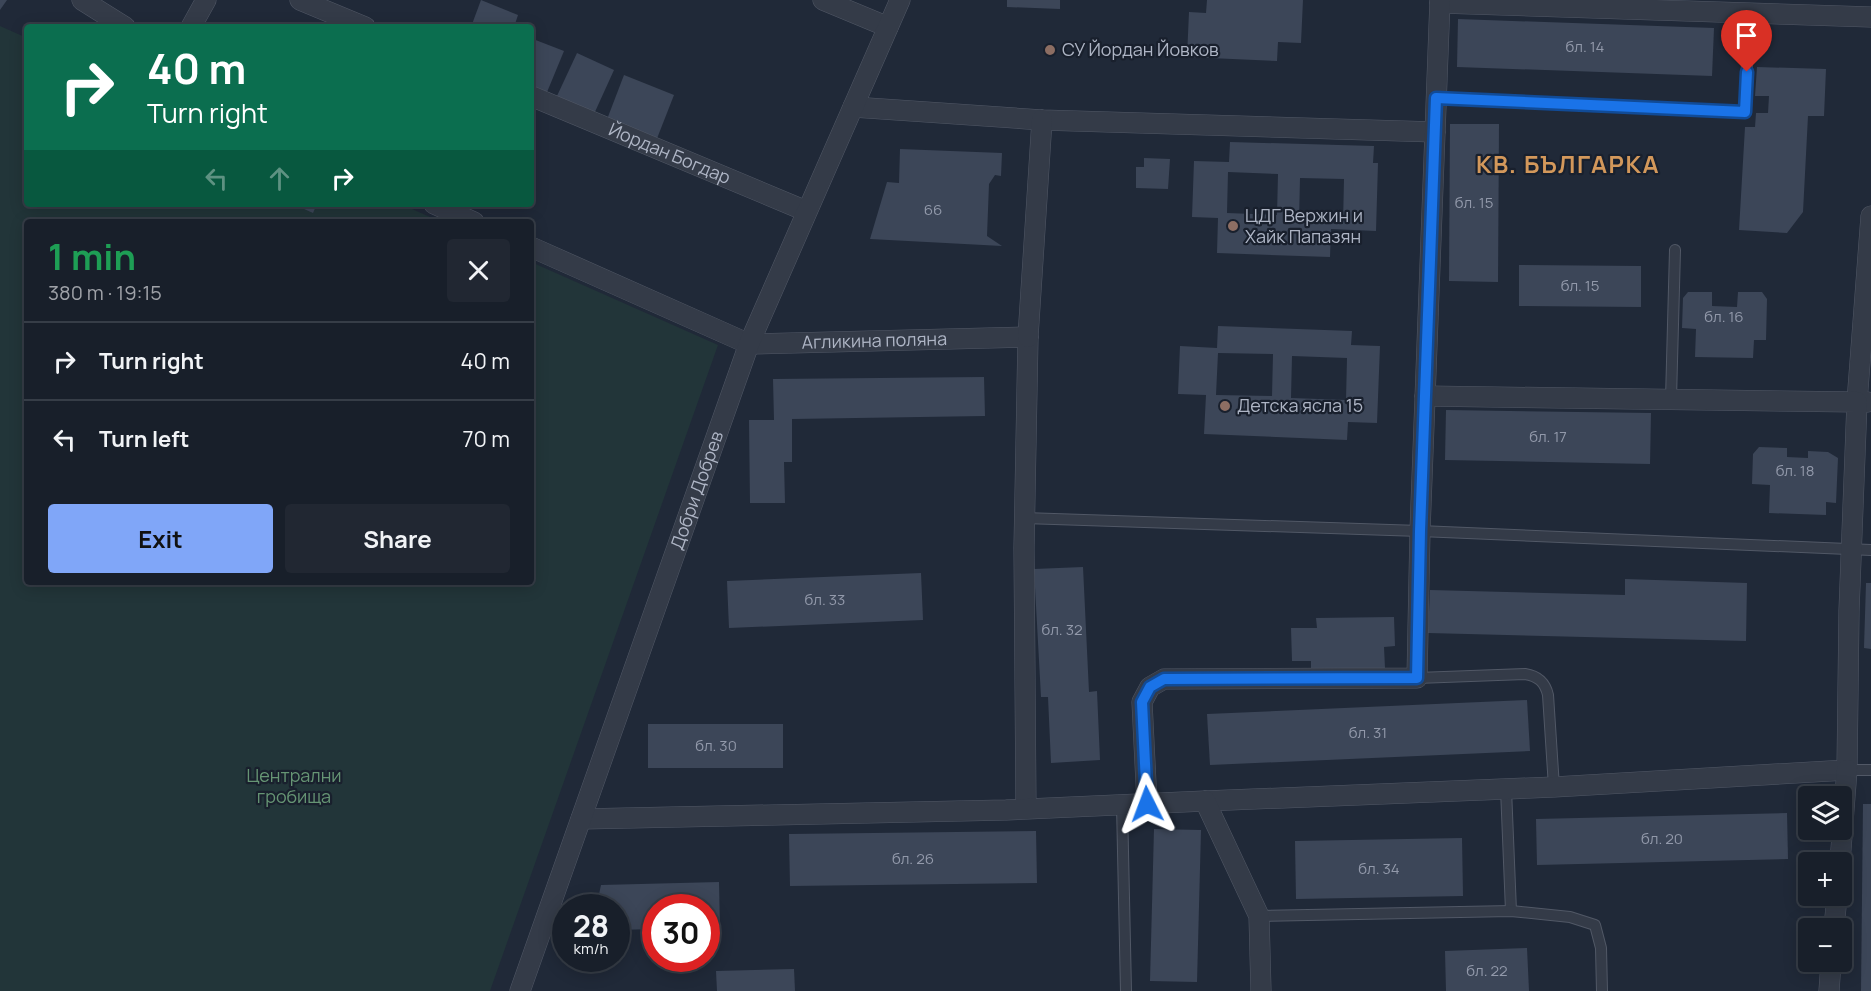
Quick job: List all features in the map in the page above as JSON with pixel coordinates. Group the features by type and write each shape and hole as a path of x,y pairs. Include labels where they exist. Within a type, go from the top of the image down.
{"street":[{"path":"82,0 119,24"},
{"path":"193,24 206,0"},
{"path":"300,0 357,24"},
{"path":"823,0 888,27"},
{"name":"Добри Добрев","path":"520,991 750,344 806,211 900,0"},
{"path":"1147,804 1142,702 1150,687 1156,682 1164,679 1417,678 1420,531 1440,1 1720,6 1749,13 1871,17"},
{"name":"Йордан Богдар","path":"534,97 806,211"},
{"path":"853,107 1042,120 1435,132"},
{"path":"1026,808 1024,518 1028,337 1042,120"},
{"path":"441,207 467,219"},
{"path":"1841,852 1847,770 1851,549 1864,402 1871,216"},
{"name":"Агликина поляна","path":"534,248 750,344 1028,337"},
{"path":"1425,396 1864,402"},
{"path":"580,819 1122,805 1554,787 1847,770"},
{"path":"1205,801 1259,916 1262,991"},
{"path":"1829,991 1830,972"}],"lane":[{"path":"1436,98 1745,112 1749,13"},
{"path":"1671,399 1675,250"},
{"path":"1024,518 1420,531 1871,550"},
{"path":"1417,678 1525,674 1538,678 1548,694 1554,787"},
{"path":"1847,770 1871,770"},
{"path":"1506,789 1511,911"},
{"path":"1122,805 1126,991"},
{"path":"1259,916 1511,911 1570,916 1595,926 1601,948 1602,991"}],"green space":[{"name":"Централни гробища","path":"0,26 24,37 24,207 408,207 434,219 24,219 24,585 534,585 534,263 718,345 490,991 0,991"}],"building":[{"path":"0,0 7,0 0,10"},
{"path":"481,0 518,15 515,24 472,24"},
{"path":"1007,0 1060,0 1060,9 1007,7"},
{"path":"1207,0 1303,0 1301,43 1278,42 1277,61 1187,57 1189,12 1206,13"},
{"path":"1458,19 1714,28 1712,76 1457,67"},
{"path":"534,39 564,51 545,97 534,93"},
{"path":"577,53 614,70 594,114 557,96"},
{"path":"1757,67 1826,69 1824,116 1808,116 1803,212 1787,233 1739,230 1745,127 1755,127 1756,113 1768,113 1769,96 1755,96"},
{"path":"624,75 674,95 656,141 606,122"},
{"path":"1450,124 1499,124 1498,282 1449,281"},
{"path":"1230,142 1374,146 1373,163 1378,163 1376,231 1331,229 1330,257 1217,253 1218,218 1192,217 1194,161 1229,162","holes":["1228,172 1278,174 1277,215 1227,213","1300,178 1344,179 1343,224 1299,222"]},
{"path":"900,149 1002,153 1001,176 995,175 989,184 987,236 1002,246 870,239 887,182 899,183"},
{"path":"1144,158 1170,159 1168,189 1136,188 1136,167 1144,167"},
{"path":"300,207 316,207 313,213"},
{"path":"1519,265 1641,266 1641,307 1519,306"},
{"path":"1688,292 1712,292 1712,306 1737,307 1738,292 1762,292 1767,299 1766,340 1754,340 1753,358 1695,357 1696,329 1682,328 1683,298"},
{"path":"1218,326 1352,331 1351,345 1380,346 1377,423 1348,422 1347,440 1204,434 1206,395 1178,394 1180,346 1217,348","holes":["1218,353 1273,354 1272,396 1216,395","1292,356 1347,358 1346,400 1291,398"]},
{"path":"984,377 985,416 792,419 792,462 784,462 785,503 750,503 749,420 774,420 773,379"},
{"path":"1446,410 1651,413 1650,464 1445,460"},
{"path":"1759,447 1787,448 1787,457 1808,458 1808,451 1828,452 1838,458 1836,503 1826,502 1826,515 1769,513 1770,485 1752,484 1753,454"},
{"path":"1083,567 1089,692 1097,691 1100,760 1051,763 1048,697 1041,697 1034,569"},
{"path":"921,573 923,620 729,628 727,581"},
{"path":"1625,579 1747,583 1746,641 1428,633 1430,590 1625,595"},
{"path":"1866,583 1871,583 1871,649 1864,648"},
{"path":"1394,617 1395,646 1384,647 1385,668 1311,669 1311,661 1292,661 1291,628 1317,628 1316,618"},
{"path":"1527,700 1530,751 1210,765 1207,714"},
{"path":"648,724 783,724 783,768 648,768"},
{"path":"1863,804 1871,804 1871,991 1861,991"},
{"path":"1787,813 1788,859 1537,865 1536,819"},
{"path":"1154,829 1201,830 1197,982 1150,981"},
{"path":"1036,831 1037,883 790,886 789,834"},
{"path":"1462,838 1463,896 1296,899 1295,841"},
{"path":"719,882 719,894 642,894 642,929 630,930 630,894 599,894 601,885"},
{"path":"1527,948 1529,991 1446,991 1445,951"},
{"path":"794,969 795,991 717,991 716,972"}],"place":[{"name":"СУ Йордан Йовков","path":"1050,50"},
{"name":"ЦДГ Вержин и Хайк Папазян","path":"1233,226"},
{"name":"Детска ясла 15","path":"1225,406"}],"district":[{"name":"КВ. БЪЛГАРКА","path":"1568,165"}],"route":[{"path":"1147,804 1142,702 1144,694 1156,682 1164,679 1417,678 1420,531 1436,98 1745,112 1747,72"}]}
